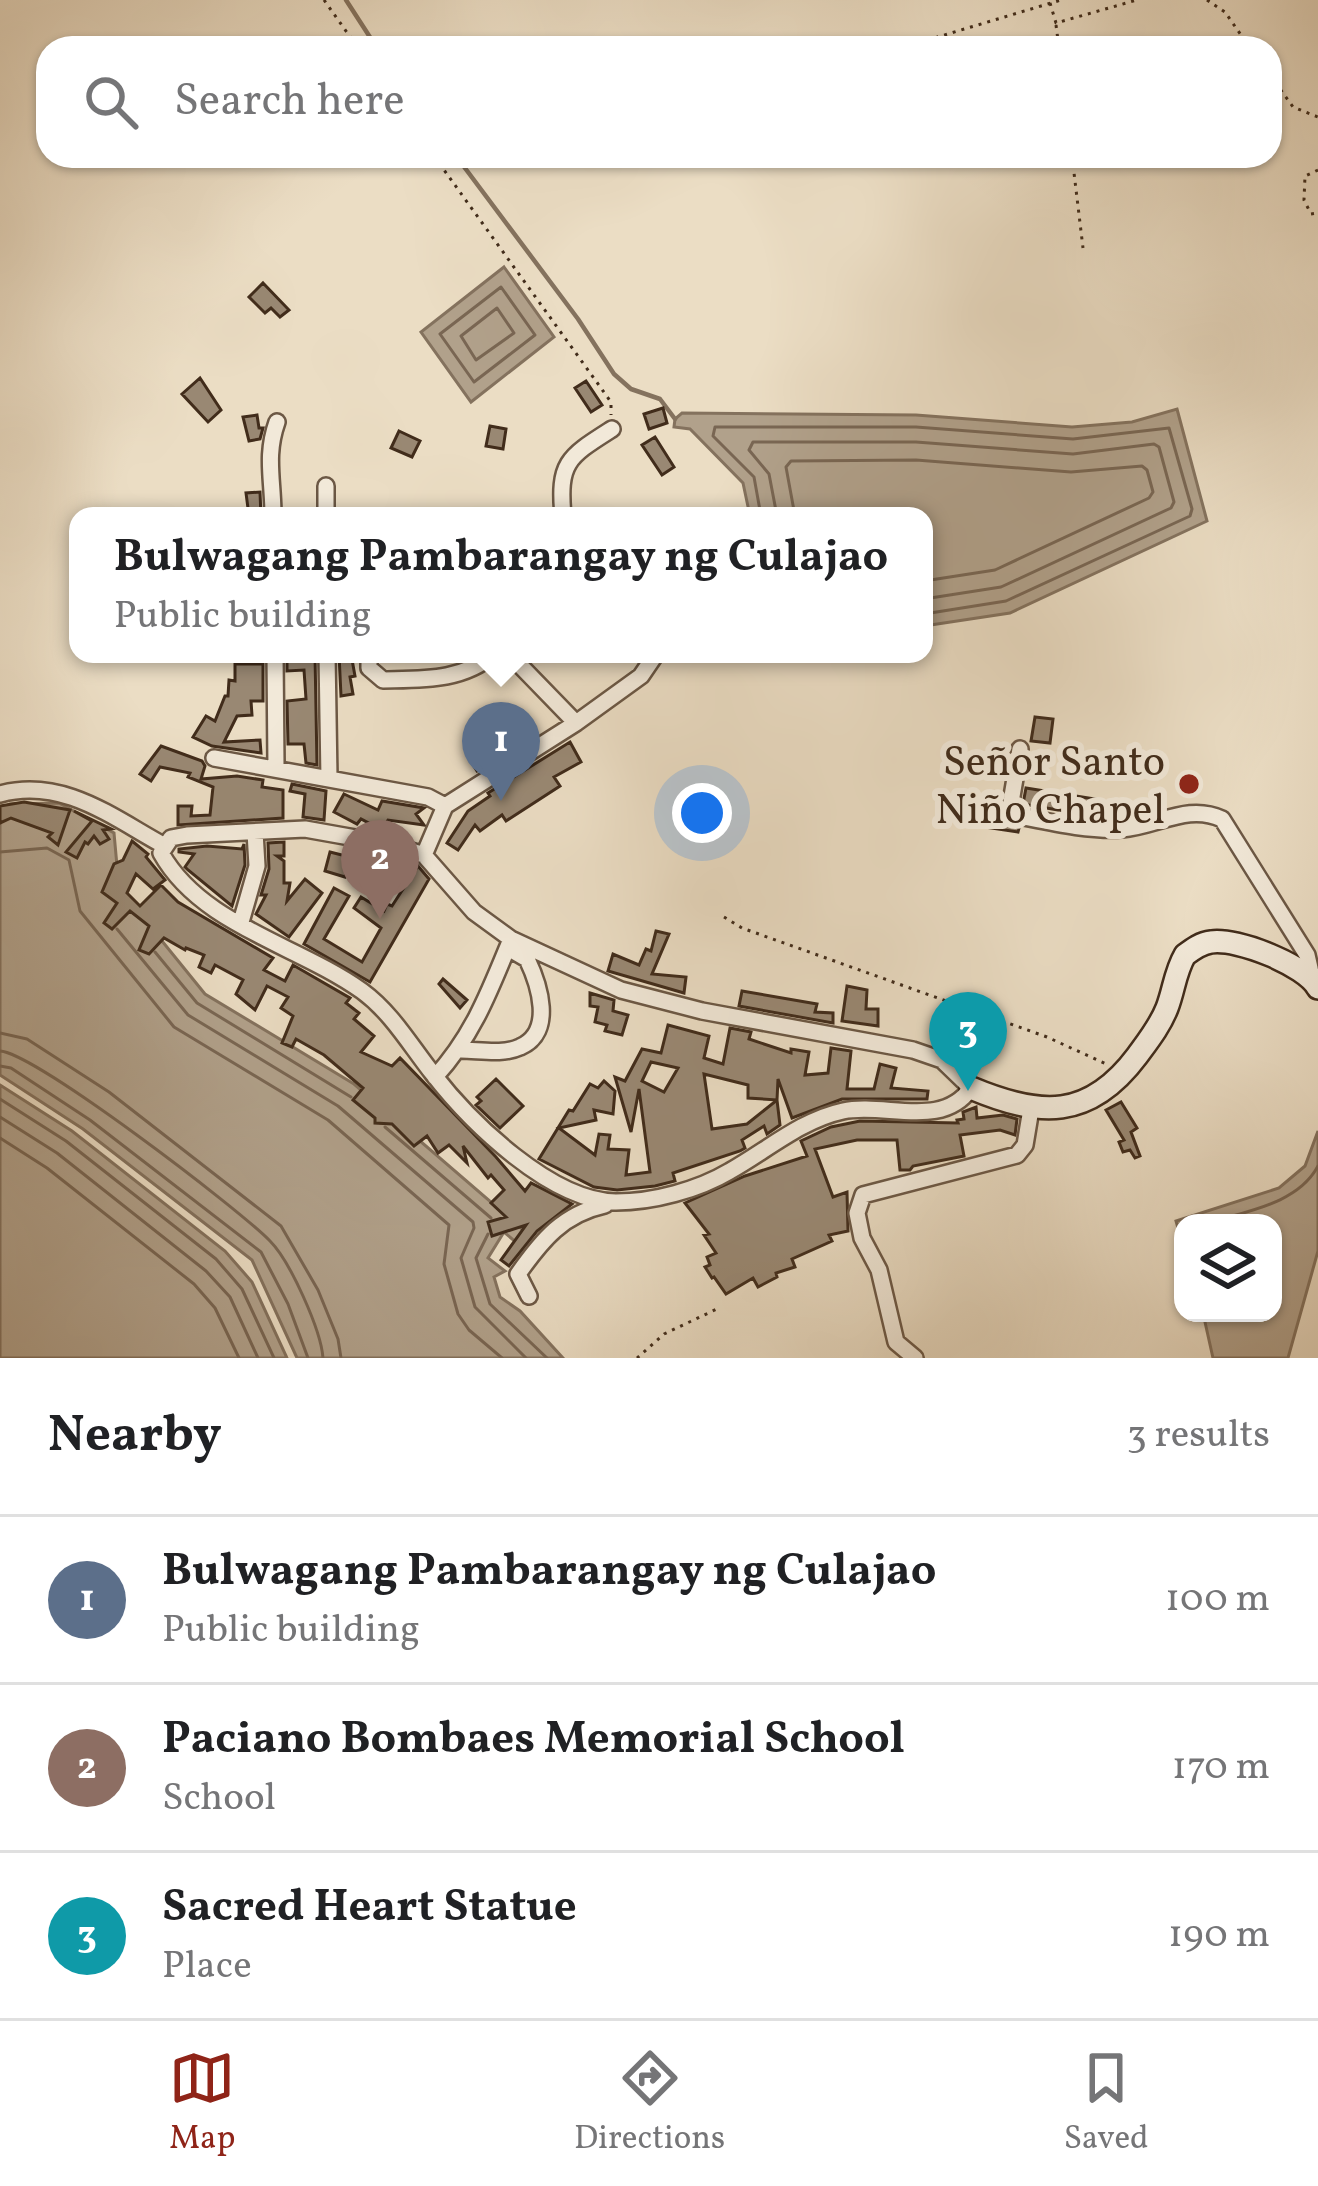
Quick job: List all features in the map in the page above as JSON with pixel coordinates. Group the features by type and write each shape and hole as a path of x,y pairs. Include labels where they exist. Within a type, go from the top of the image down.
{"street":[{"path":"273,507 267,449 277,422"},
{"path":"563,507 561,478 567,460 612,429"},
{"path":"326,485 326,507"},
{"path":"275,663 276,766"},
{"path":"327,663 329,778"},
{"path":"369,663 383,680 452,676 483,663"},
{"path":"518,663 576,723"},
{"path":"424,855 445,806 576,723 641,676 650,663"},
{"path":"1020,749 1009,814 1078,827 1124,829 1202,810 1222,819 1306,955 1315,983"},
{"path":"214,758 428,797 445,806"},
{"path":"0,794 31,789 79,797 163,845"},
{"path":"460,1050 522,1047 535,1036 541,999 527,959 474,912 424,855 305,829 187,836 171,838 163,845 161,853 167,863 197,898 363,992 402,1029 435,1077 524,1164 580,1196 617,1202"},
{"path":"241,922 257,866 254,832"},
{"path":"509,944 650,1000 913,1050 942,1060 971,1088 1031,1109 1092,1100 1124,1072 1156,1030 1177,969 1196,946 1229,942 1299,968 1315,983"},
{"path":"435,1077 460,1050 509,944"},
{"path":"529,1297 518,1274 548,1232 584,1209 694,1187 728,1173 824,1117 846,1110 944,1109 961,1102 971,1088"},
{"path":"915,1358 896,1342 879,1270 862,1238 857,1213 863,1196 1017,1155 1025,1145 1031,1109"}],"path":[{"path":"324,0 350,36"},
{"path":"941,36 1061,0"},
{"path":"1056,23 1138,0"},
{"path":"1207,0 1225,12 1242,36"},
{"path":"1050,3 1058,36"},
{"path":"1282,93 1292,107 1318,117"},
{"path":"443,168 611,402 612,429"},
{"path":"1073,168 1083,248"},
{"path":"1318,170 1305,176 1304,200 1311,214 1318,213"},
{"path":"724,916 742,928 1047,1037 1124,1072"},
{"path":"637,1358 664,1334 719,1308"}],"water":[{"path":"504,267 554,337 471,402 421,332"},
{"path":"1177,409 1207,521 1010,613 933,625 933,507 748,507 743,483 690,429 674,427 682,413 916,415 1072,427 1132,422"},
{"path":"59,803 114,833 119,888 205,994 354,1084 528,1234 518,1244 504,1232 488,1258 505,1271 494,1277 500,1297 520,1311 563,1358 297,1358 252,1260 83,1129 0,1075 0,809 10,804"},
{"path":"0,1085 72,1131 225,1251 252,1282 287,1358 0,1358"},
{"path":"1318,1131 1318,1251 1288,1358 1213,1358 1205,1322 1282,1322 1282,1214 1198,1214 1279,1188 1305,1166"}],"building":[{"path":"263,283 289,310 280,317 271,308 265,313 249,297"},
{"path":"200,378 221,410 208,422 182,394"},
{"path":"586,381 602,405 591,412 575,388"},
{"path":"663,408 667,423 649,429 644,414"},
{"path":"257,415 259,428 263,428 260,439 249,441 243,417"},
{"path":"490,426 506,429 503,449 486,446"},
{"path":"399,431 420,441 412,457 391,448"},
{"path":"655,437 674,467 662,475 642,445"},
{"path":"260,492 261,507 248,507 246,493"},
{"path":"287,663 315,663 317,765 306,763 304,744 288,744 287,701 306,699 304,670 287,671"},
{"path":"339,663 353,663 353,694 341,696"},
{"path":"235,664 263,664 263,701 251,701 252,715 237,716 224,742 260,740 261,753 212,746 193,737 206,716 215,721 228,696 229,680 235,681"},
{"path":"1035,717 1053,719 1050,743 1031,741"},
{"path":"499,722 517,739 477,771 468,757 483,747 479,742"},
{"path":"570,742 581,762 554,777 560,786 506,821 502,815 480,831 475,825 458,850 447,843 468,811 488,793"},
{"path":"161,746 202,761 201,779 237,776 263,780 262,787 283,790 283,818 178,825 178,806 192,806 191,816 210,815 213,787 188,777 190,773 160,767 151,781 140,774"},
{"path":"292,784 326,791 324,820 303,817 305,794 290,791"},
{"path":"1026,788 1101,800 1099,817 1023,804"},
{"path":"344,794 378,810 382,801 424,808 416,814 424,825 388,820 382,830 361,819 357,824 334,812"},
{"path":"24,802 70,810 58,845 48,837 52,833 11,818 0,823 0,806"},
{"path":"981,806 998,809 1000,822 1019,828 1018,832 978,826"},
{"path":"74,811 111,829 103,830 109,839 100,844 94,836 85,842 77,858 66,852 92,821"},
{"path":"132,841 148,854 165,880 153,889 136,874 127,893 140,906 161,885 178,902 273,958 264,970 285,981 293,965 350,998 346,1003 359,1013 354,1019 374,1036 361,1052 392,1066 400,1058 525,1191 531,1183 572,1204 537,1231 509,1266 501,1260 526,1225 492,1236 488,1222 506,1217 491,1203 504,1190 463,1146 467,1163 449,1145 438,1153 427,1136 414,1146 392,1124 375,1123 353,1100 363,1088 324,1055 296,1039 292,1047 282,1043 293,1016 281,1008 288,997 267,986 255,1010 236,994 243,980 215,965 211,973 199,967 204,955 164,938 149,954 139,950 149,926 130,911 112,929 104,923 117,903 102,892 114,864 123,860"},
{"path":"284,842 284,856 277,856 284,861 284,883 290,883 287,901 305,879 322,893 289,937 256,914 266,895 261,895 269,869 268,843"},
{"path":"244,844 245,865 232,906 185,867 194,854 179,852 207,846 242,849"},
{"path":"330,852 350,857 345,877 325,871"},
{"path":"418,866 429,879 370,982 304,944 334,888 349,896 324,939 362,962 381,928 354,908 361,897 384,911 387,904 392,906"},
{"path":"656,931 669,934 652,974 686,977 684,993 608,971 613,954 639,965 646,949 651,951"},
{"path":"443,979 467,1000 460,1008 439,984"},
{"path":"847,986 867,990 866,1009 878,1009 878,1026 842,1021"},
{"path":"742,991 817,1004 815,1012 833,1013 833,1023 739,1006"},
{"path":"590,993 614,1000 613,1011 628,1015 622,1035 605,1031 607,1025 595,1022 598,1007 590,1006"},
{"path":"668,1025 709,1036 704,1058 723,1064 730,1028 751,1032 749,1039 791,1053 791,1049 809,1052 805,1075 828,1073 831,1048 851,1051 847,1089 874,1089 880,1064 896,1068 891,1088 928,1091 927,1099 842,1099 792,1118 778,1079 780,1125 767,1134 764,1126 742,1140 745,1148 740,1151 673,1173 675,1181 655,1186 594,1187 539,1159 569,1110 573,1111 590,1084 598,1088 604,1081 615,1091 613,1114 594,1110 596,1120 559,1128 595,1155 599,1134 610,1135 608,1149 629,1150 626,1175 650,1172 639,1089 631,1132 615,1077 625,1081 642,1049 661,1053","holes":["651,1062 678,1068 664,1092 642,1081","704,1074 748,1085 748,1098 777,1100 747,1124 712,1129"]},
{"path":"496,1079 523,1106 500,1128 476,1105 481,1101 477,1097"},
{"path":"1121,1102 1137,1128 1131,1132 1140,1156 1135,1158 1130,1150 1123,1152 1119,1142 1124,1140 1106,1110"},
{"path":"976,1107 977,1118 1003,1115 1017,1119 1015,1135 1000,1130 960,1135 964,1156 910,1170 900,1170 897,1140 857,1140 815,1149 833,1197 847,1192 848,1231 829,1235 832,1241 792,1259 795,1267 776,1273 777,1277 758,1287 753,1278 726,1294 705,1267 710,1265 707,1257 716,1253 704,1235 709,1234 685,1203 745,1176 807,1156 801,1141 831,1127 860,1121 958,1123 964,1119 963,1112"}],"waterway":[{"path":"346,0 369,36"},
{"path":"465,168 614,374 631,389 660,399 675,419"}],"place":[{"name":"Señor Santo Niño Chapel","path":"1189,784"},
{"name":"Bulwagang Pambarangay ng Culajao","path":"501,801"},
{"name":"Paciano Bombaes Memorial School","path":"380,919"},
{"name":"Sacred Heart Statue","path":"968,1091"}]}
